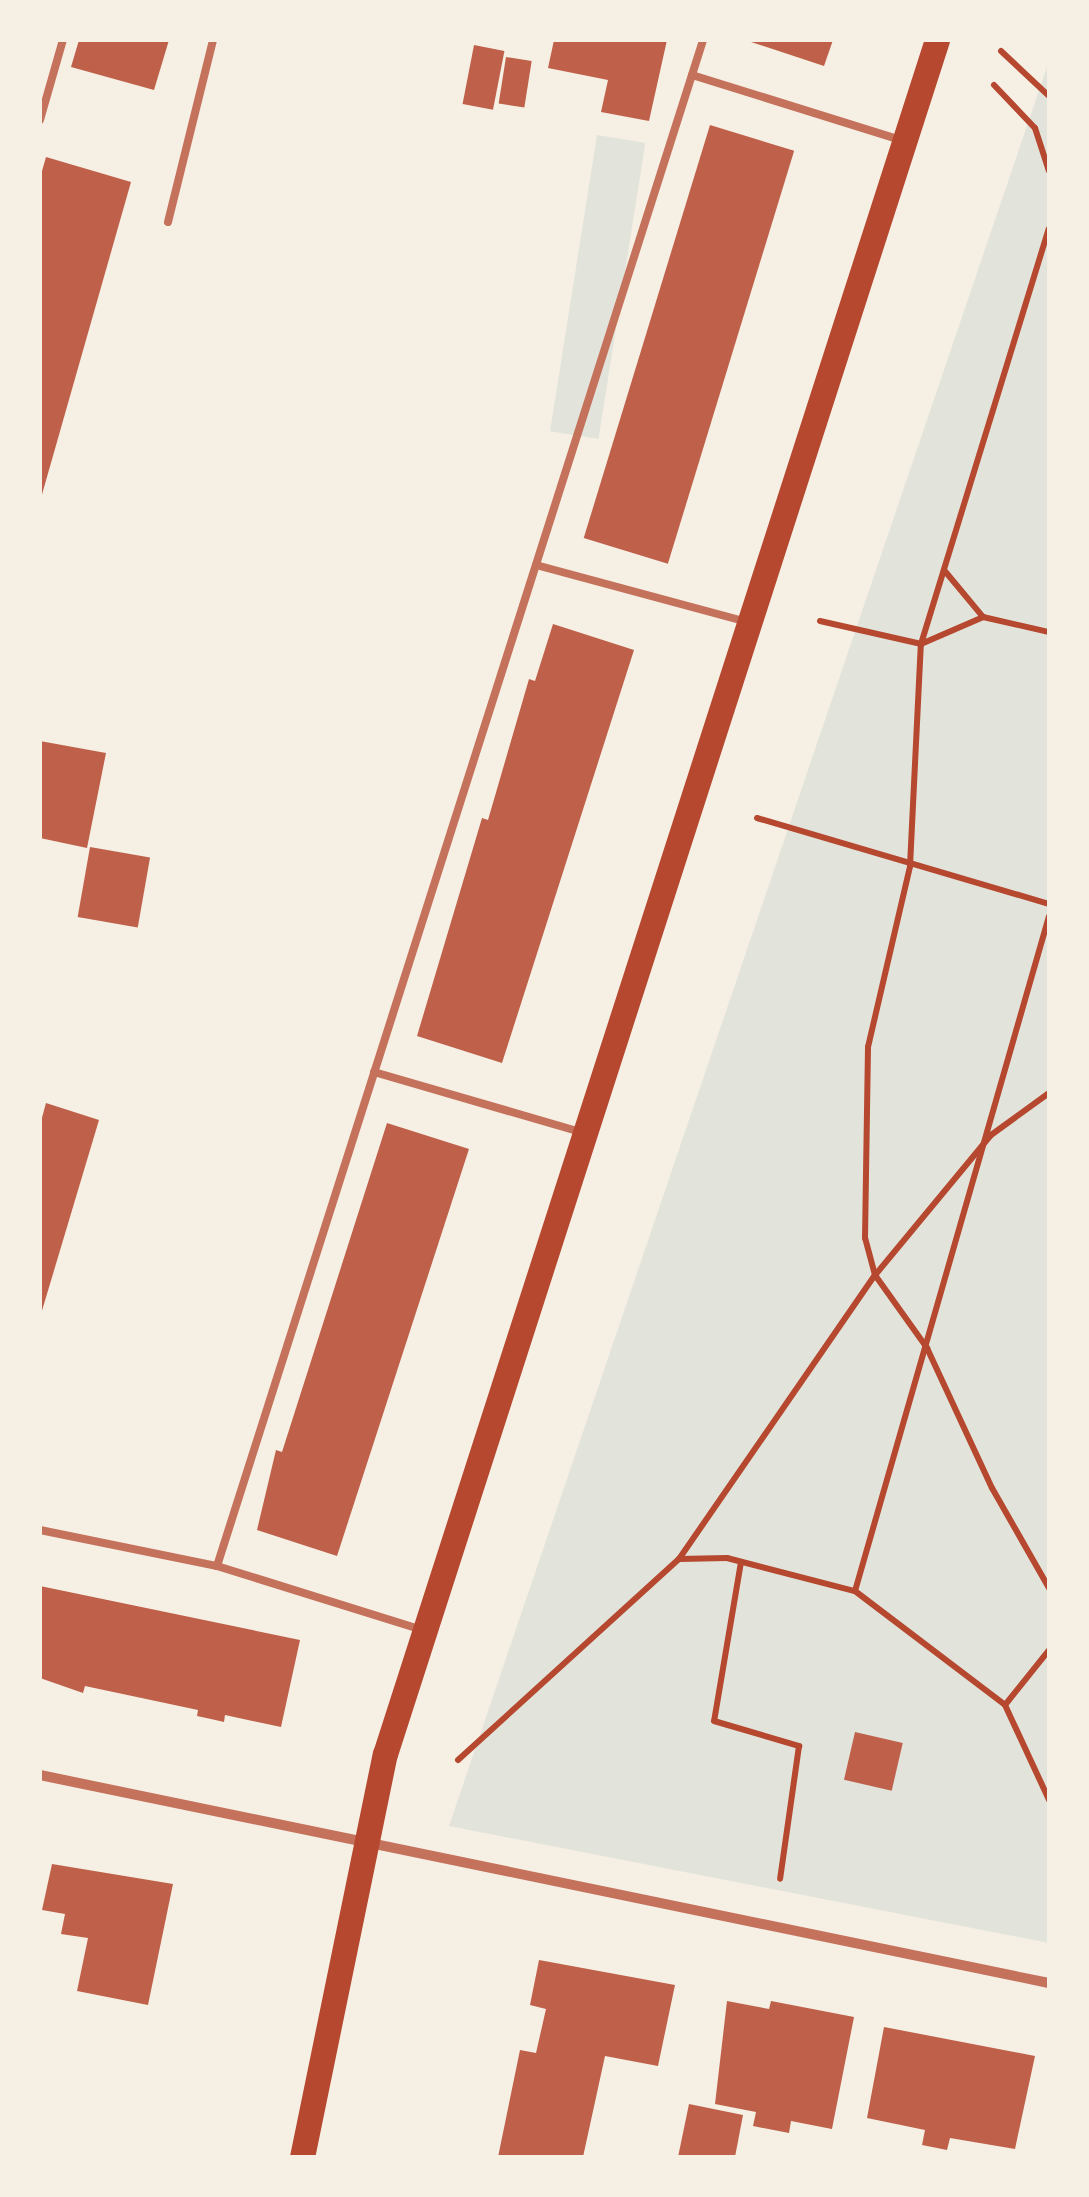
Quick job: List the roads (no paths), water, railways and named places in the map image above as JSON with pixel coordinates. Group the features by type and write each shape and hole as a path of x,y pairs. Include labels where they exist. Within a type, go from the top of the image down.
{"main road":[{"path":"302,2157 365,1839 424,1630 746,622 938,40"}],"street":[{"path":"40,1775 1049,1983"}],"lane":[{"path":"40,120 63,40"},
{"path":"168,222 212,40"},
{"path":"217,1566 703,40"},
{"path":"692,75 902,140"},
{"path":"536,565 746,622"},
{"path":"374,1072 582,1132"},
{"path":"40,1530 217,1566 424,1630"}]}
